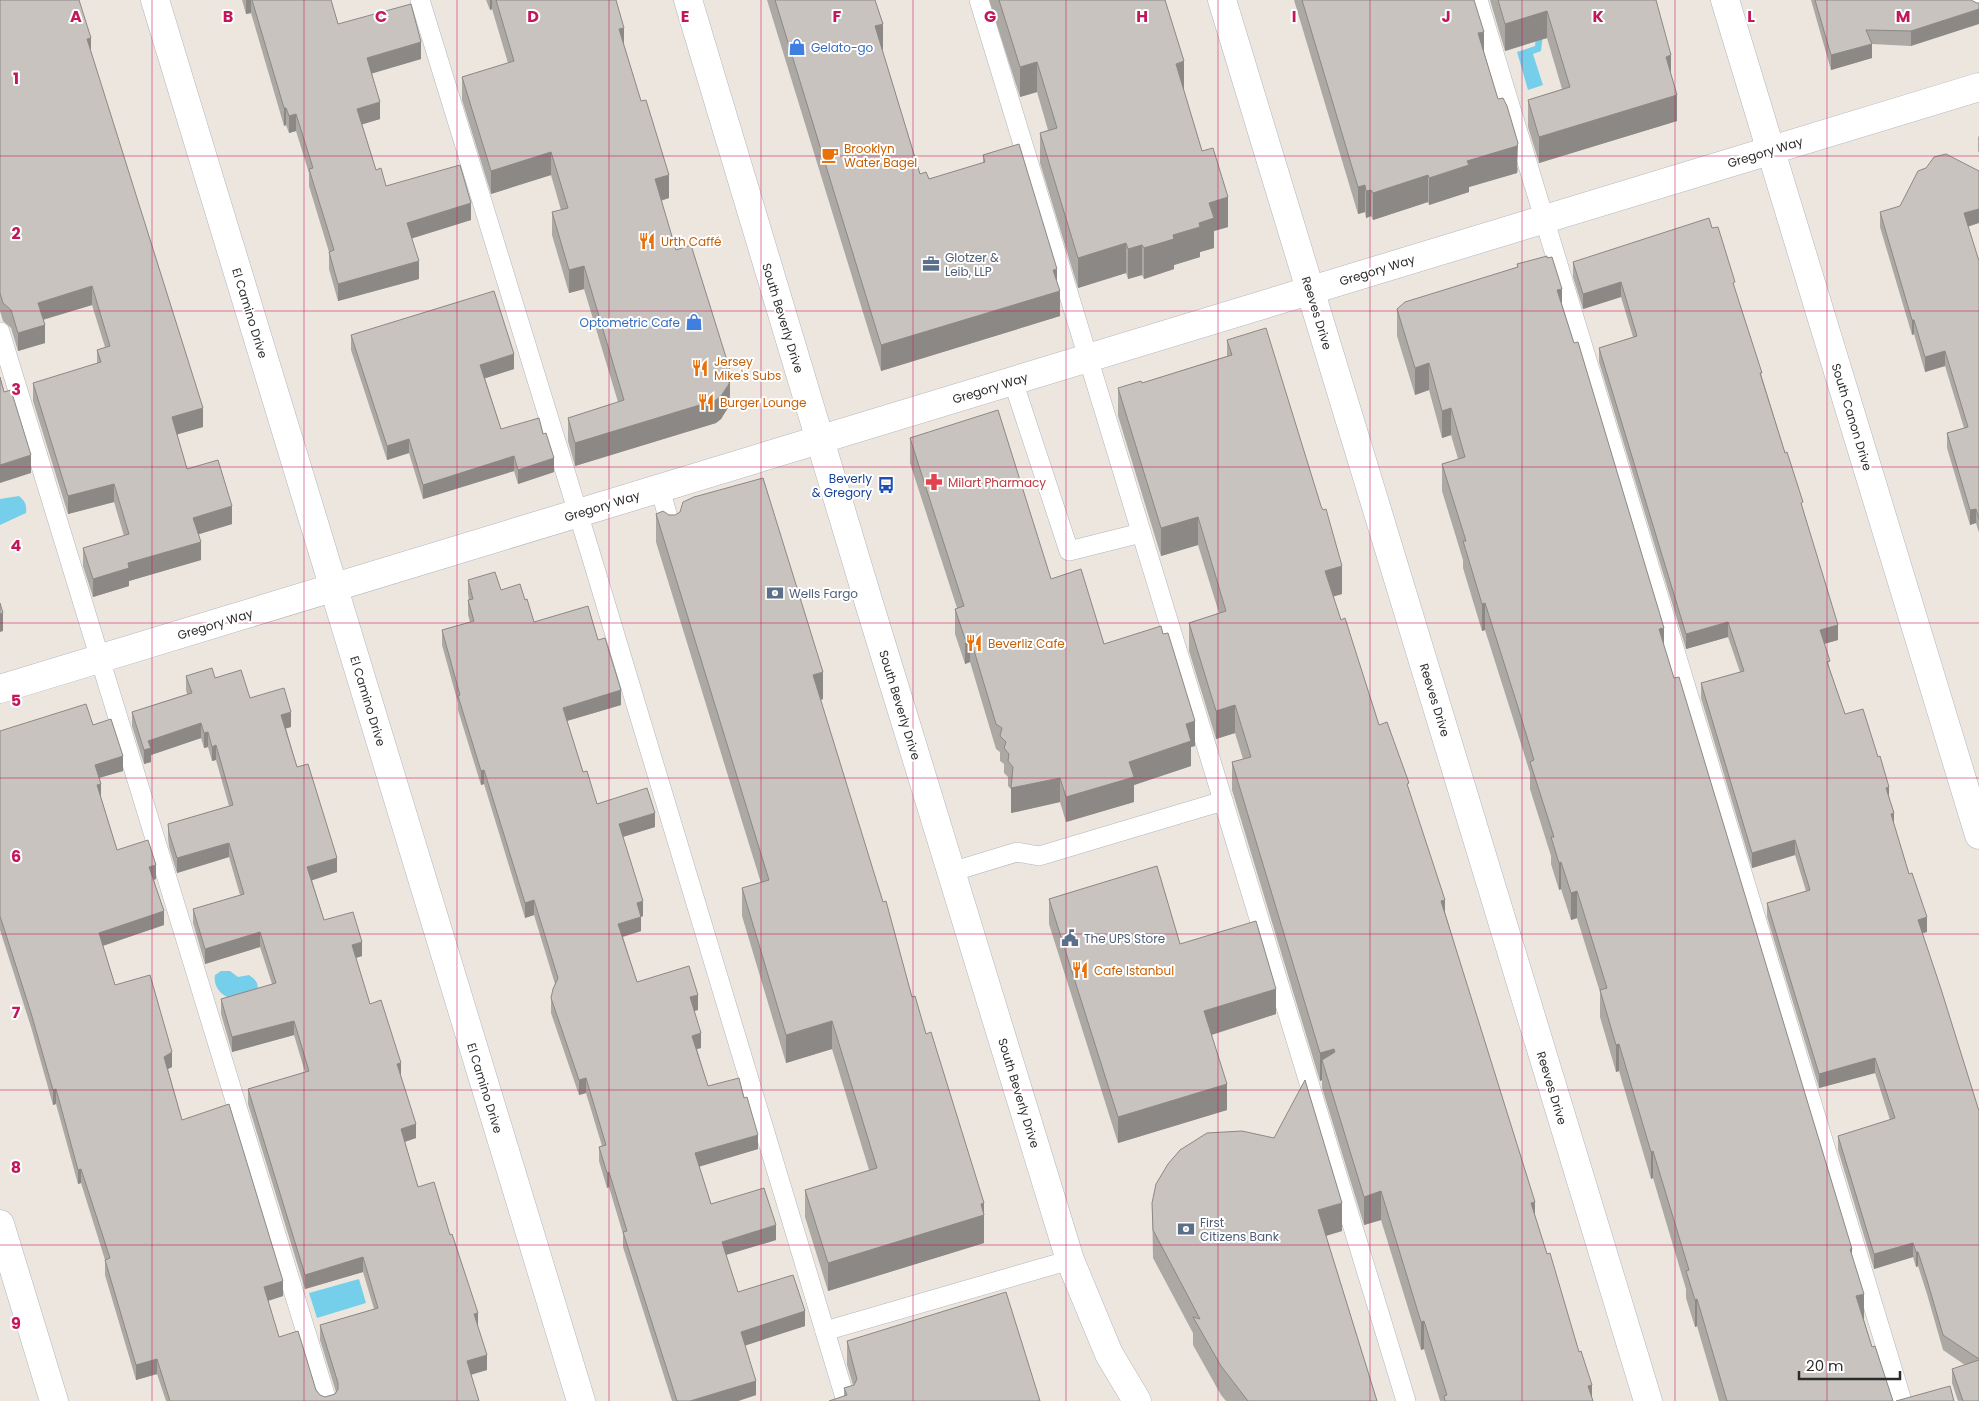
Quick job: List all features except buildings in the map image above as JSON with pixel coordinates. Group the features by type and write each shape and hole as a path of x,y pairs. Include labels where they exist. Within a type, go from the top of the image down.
{"street":[{"name":"El Camino Drive","path":"155,0 580,1401"},
{"name":"South Beverly Drive","path":"688,0 1070,1260 1110,1354 1137,1401"},
{"name":"Reeves Drive","path":"1222,0 1648,1401"},
{"name":"South Canon Drive","path":"1725,0 1979,835"},
{"name":"Gregory Way","path":"0,689 1979,87"},
{"path":"0,1224 54,1401"},
{"path":"1110,1354 1114,1401"}],"lane":[{"path":"420,0 578,513 846,1401"},
{"path":"979,0 1406,1401"},
{"path":"1478,0 1902,1401"},
{"path":"1977,0 1979,8"},
{"path":"0,332 326,1401"},
{"path":"1014,381 1069,551 1141,533"},
{"path":"660,488 672,532"},
{"path":"951,872 1017,852 1039,856 1222,801"},
{"path":"825,1331 1070,1260"}],"water":[{"path":"1543,34 1541,51 1533,54 1543,85 1528,90 1517,52 1535,46 1536,37"},
{"path":"19,496 25,503 26,513 0,525 0,499"},
{"path":"221,971 230,971 238,977 249,975 257,984 257,995 245,1000 234,1000 223,995 216,986 215,981 215,975"},
{"path":"359,1279 366,1303 317,1318 309,1293"}],"place":[{"name":"Gelato-go","path":"797,47"},
{"name":"Brooklyn Water Bagel","path":"830,155"},
{"name":"Urth Caffé","path":"647,241"},
{"name":"Glotzer & Leib, LLP","path":"931,264"},
{"name":"Optometric Cafe","path":"694,322"},
{"name":"Jersey Mike's Subs","path":"700,368"},
{"name":"Burger Lounge","path":"706,402"},
{"name":"Milart Pharmacy","path":"934,482"},
{"name":"Beverly & Gregory","path":"886,485"},
{"name":"Wells Fargo","path":"775,593"},
{"name":"Beverliz Cafe","path":"974,643"},
{"name":"The UPS Store","path":"1070,938"},
{"name":"Cafe Istanbul","path":"1080,970"},
{"name":"First Citizens Bank","path":"1186,1229"}]}
